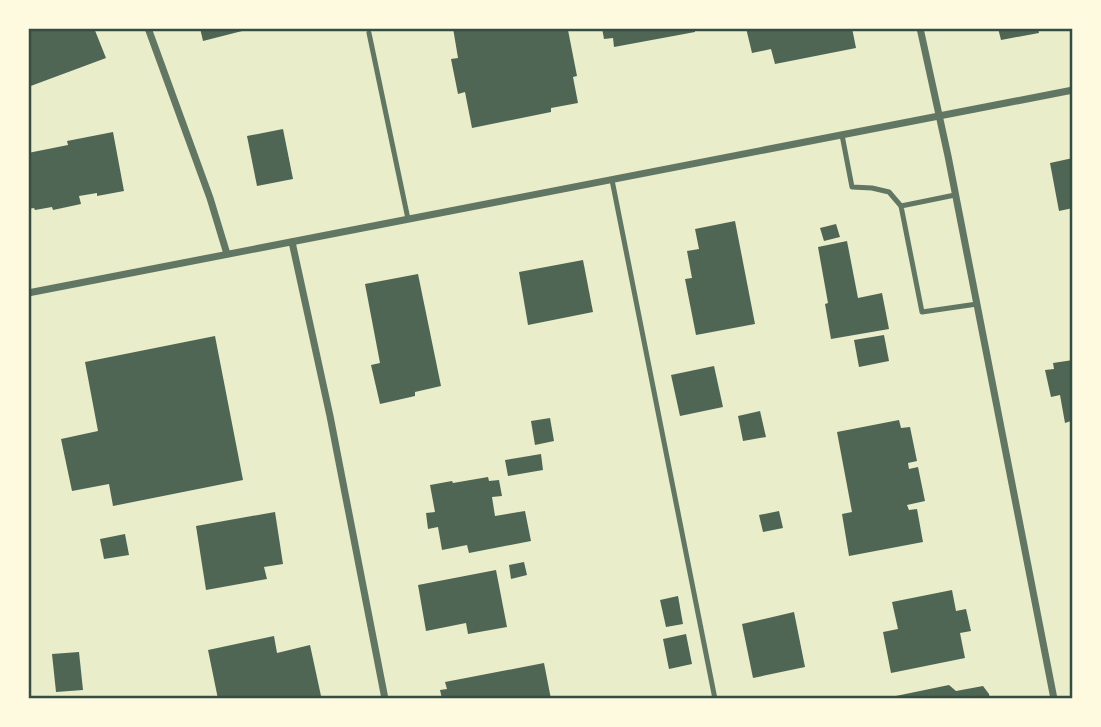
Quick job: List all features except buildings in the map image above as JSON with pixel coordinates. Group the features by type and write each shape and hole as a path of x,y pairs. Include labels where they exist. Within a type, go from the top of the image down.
{"street":[{"path":"148,28 228,254"},
{"path":"920,28 1054,699"},
{"path":"28,293 1073,90"},
{"path":"292,242 330,416 385,699"}],"lane":[{"path":"369,33 408,219"},
{"path":"842,135 852,187 889,191 901,206 922,312 977,304"},
{"path":"612,180 715,699"},
{"path":"901,206 955,195"}]}
